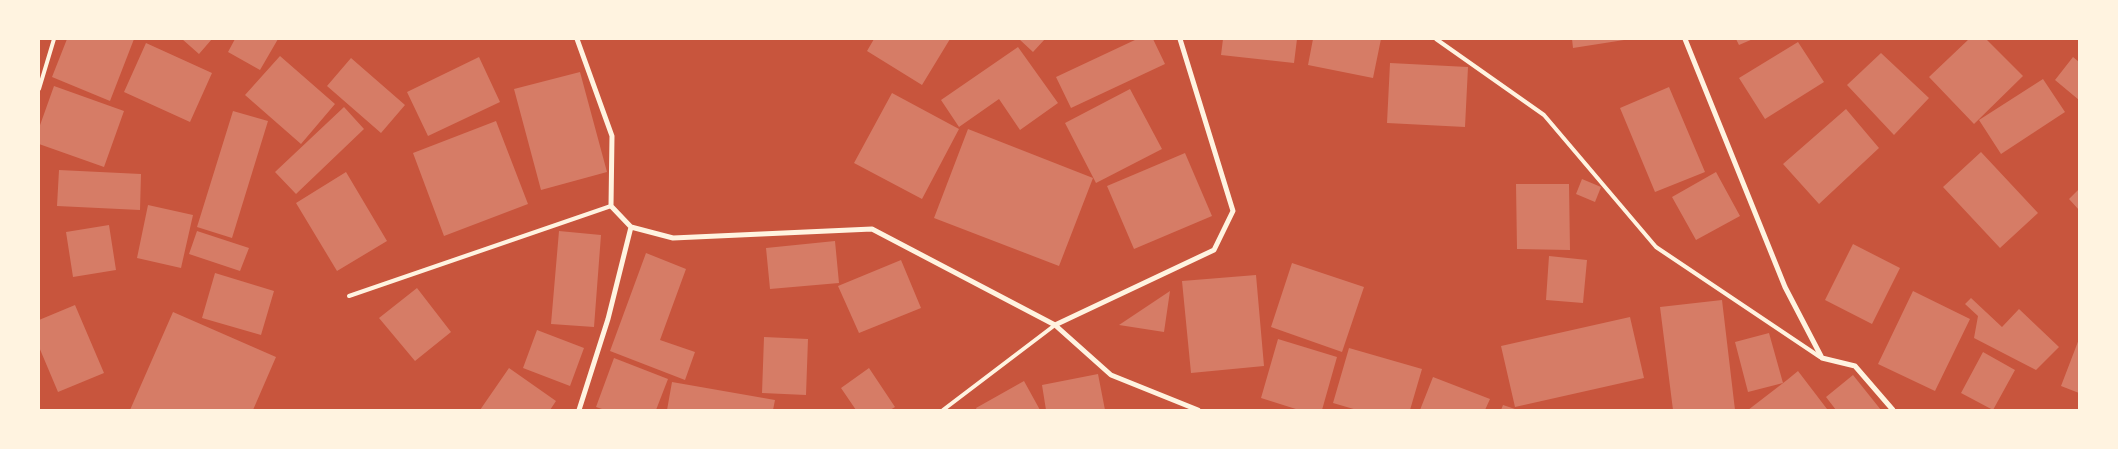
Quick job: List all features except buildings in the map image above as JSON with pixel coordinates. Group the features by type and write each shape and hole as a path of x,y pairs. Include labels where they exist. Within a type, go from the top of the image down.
{"street":[{"path":"577,39 612,136 611,206 631,226 673,238 872,229 1055,325 1110,375 1198,410"},
{"path":"1055,325 1214,250 1233,211 1180,39"},
{"path":"1685,39 1785,287 1822,358 1855,366 1893,410"},
{"path":"579,410 608,319 631,226"}],"lane":[{"path":"39,89 54,39"},
{"path":"1436,39 1544,115 1656,246 1822,358"},
{"path":"349,296 611,206"},
{"path":"943,410 1055,325"}]}
